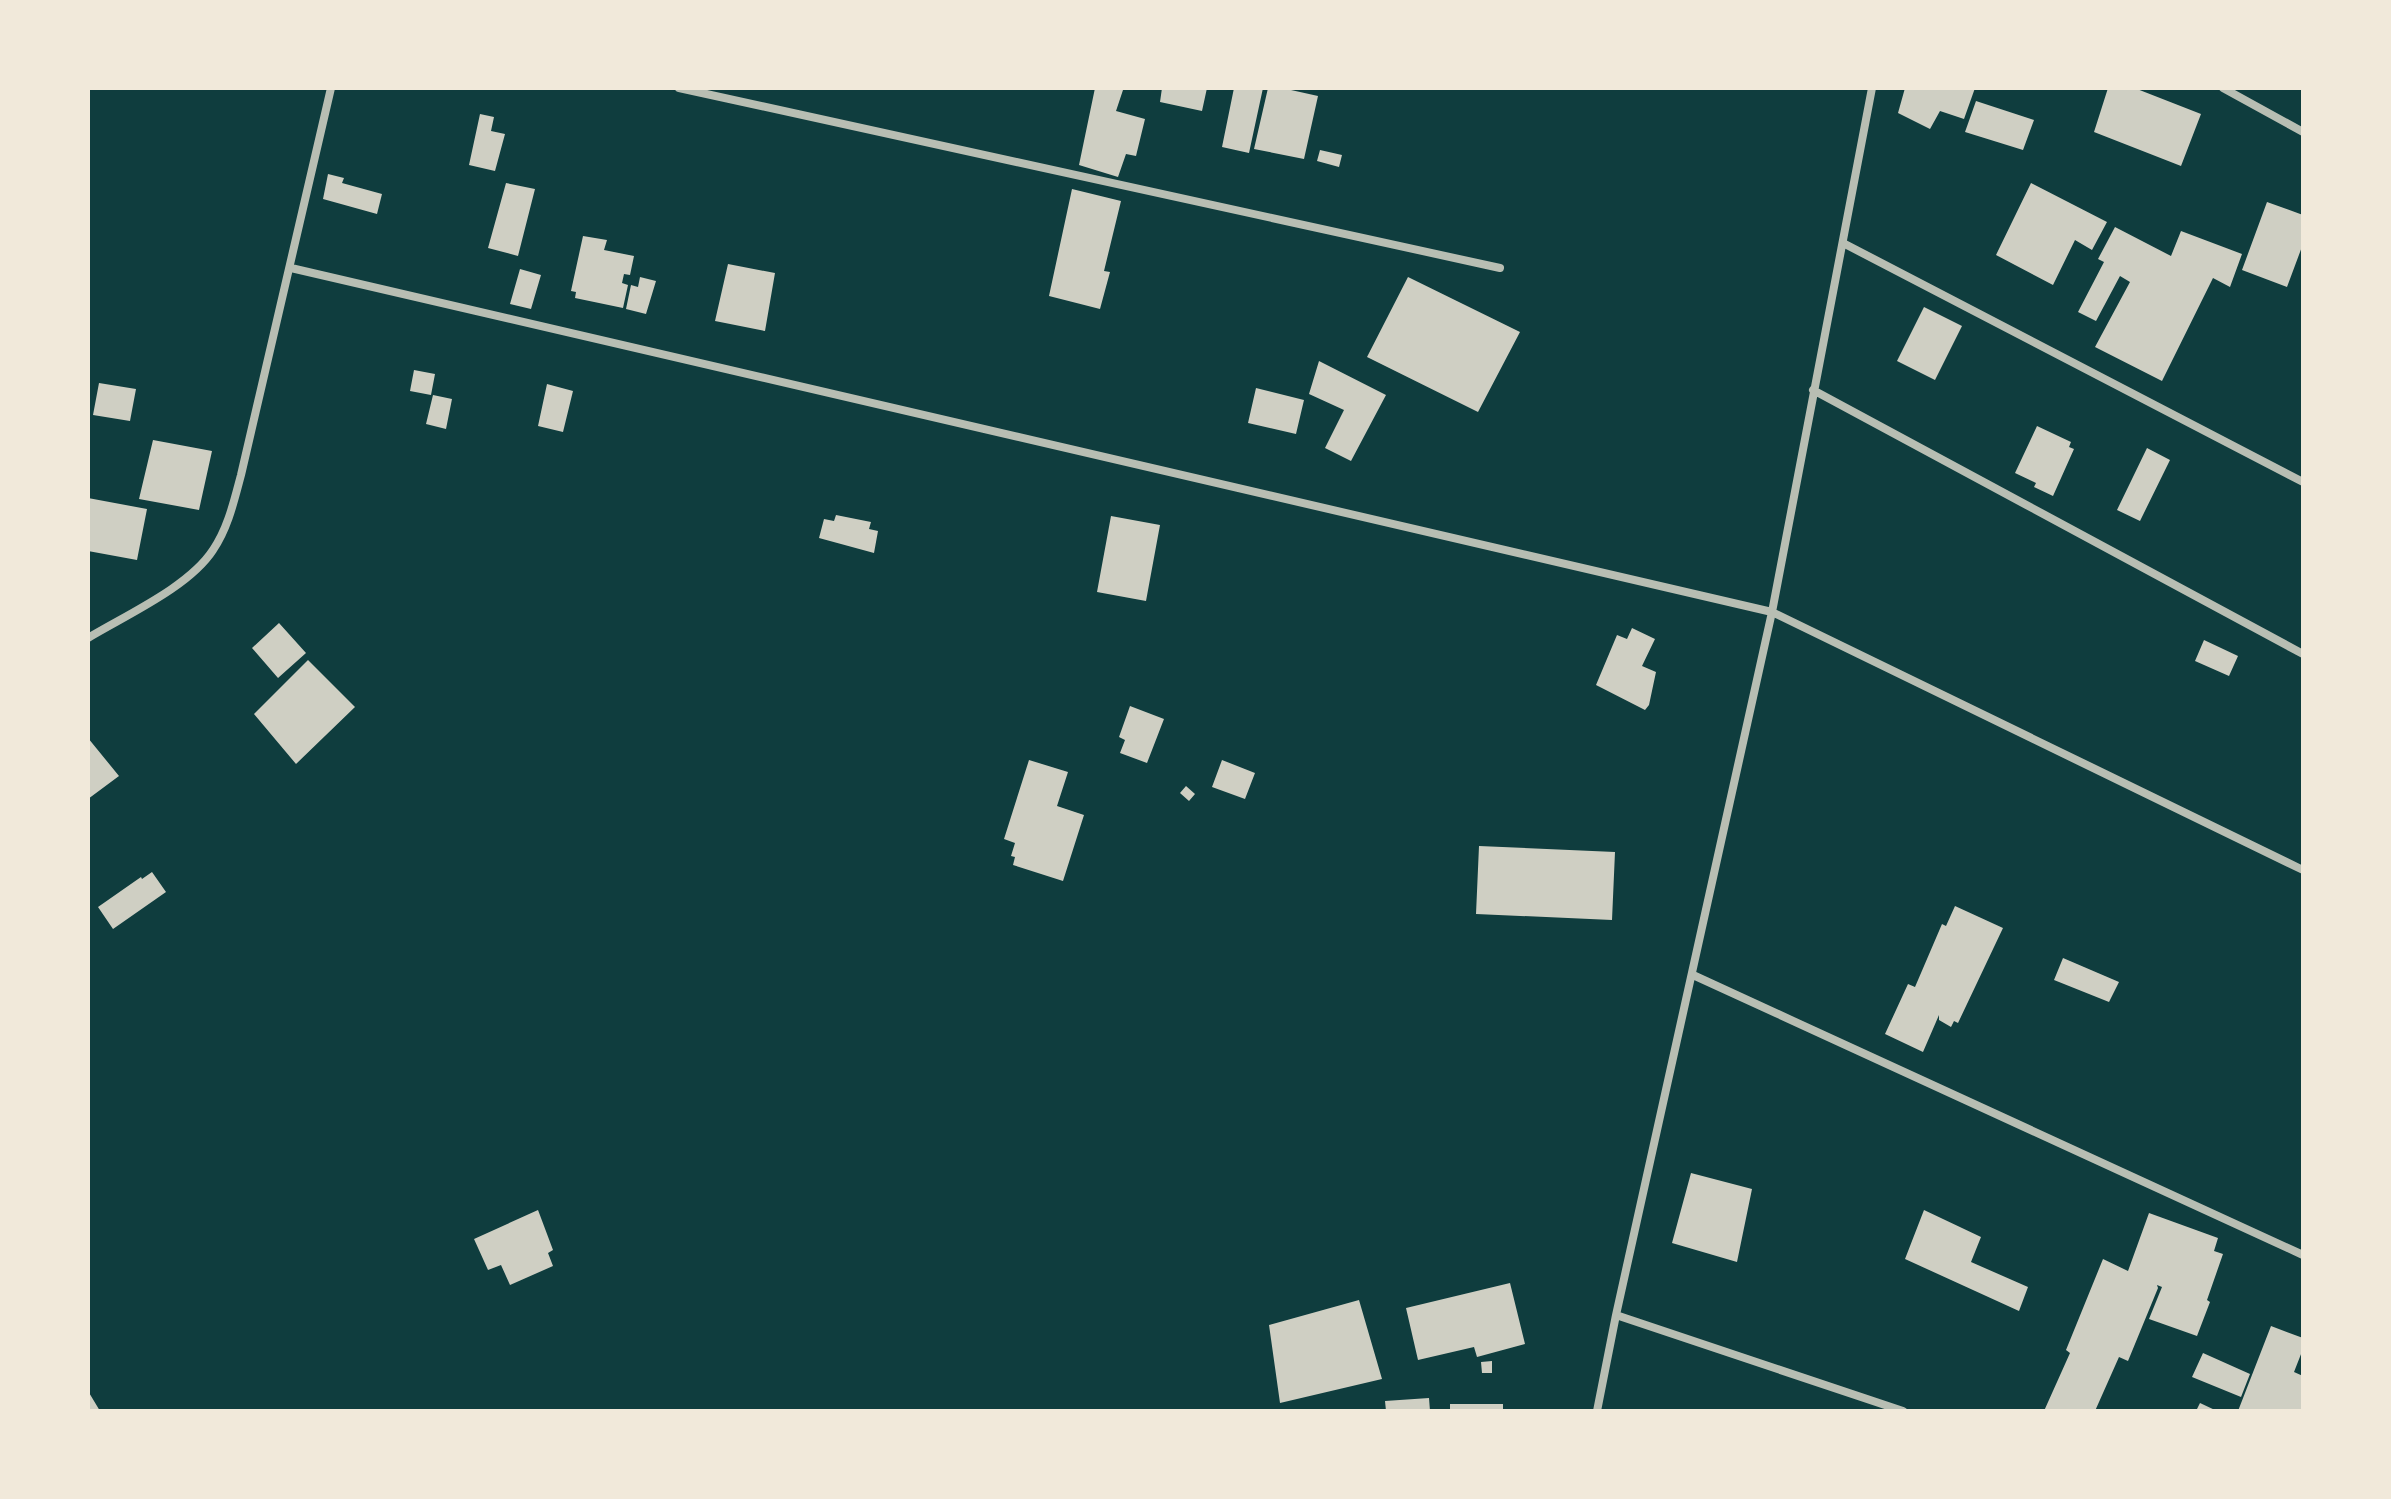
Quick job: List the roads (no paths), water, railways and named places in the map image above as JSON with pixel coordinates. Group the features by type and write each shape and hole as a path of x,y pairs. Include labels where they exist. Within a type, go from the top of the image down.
{"street":[{"path":"88,638 185,580 213,552 228,521 291,268 331,88"},
{"path":"679,88 1500,268"},
{"path":"1597,1411 1772,612 1872,88"},
{"path":"2223,88 2303,132"},
{"path":"1843,243 2303,482"},
{"path":"291,268 1772,612 2303,870"},
{"path":"1813,390 2303,654"},
{"path":"1693,975 2303,1255"},
{"path":"1616,1315 1903,1411"}]}
